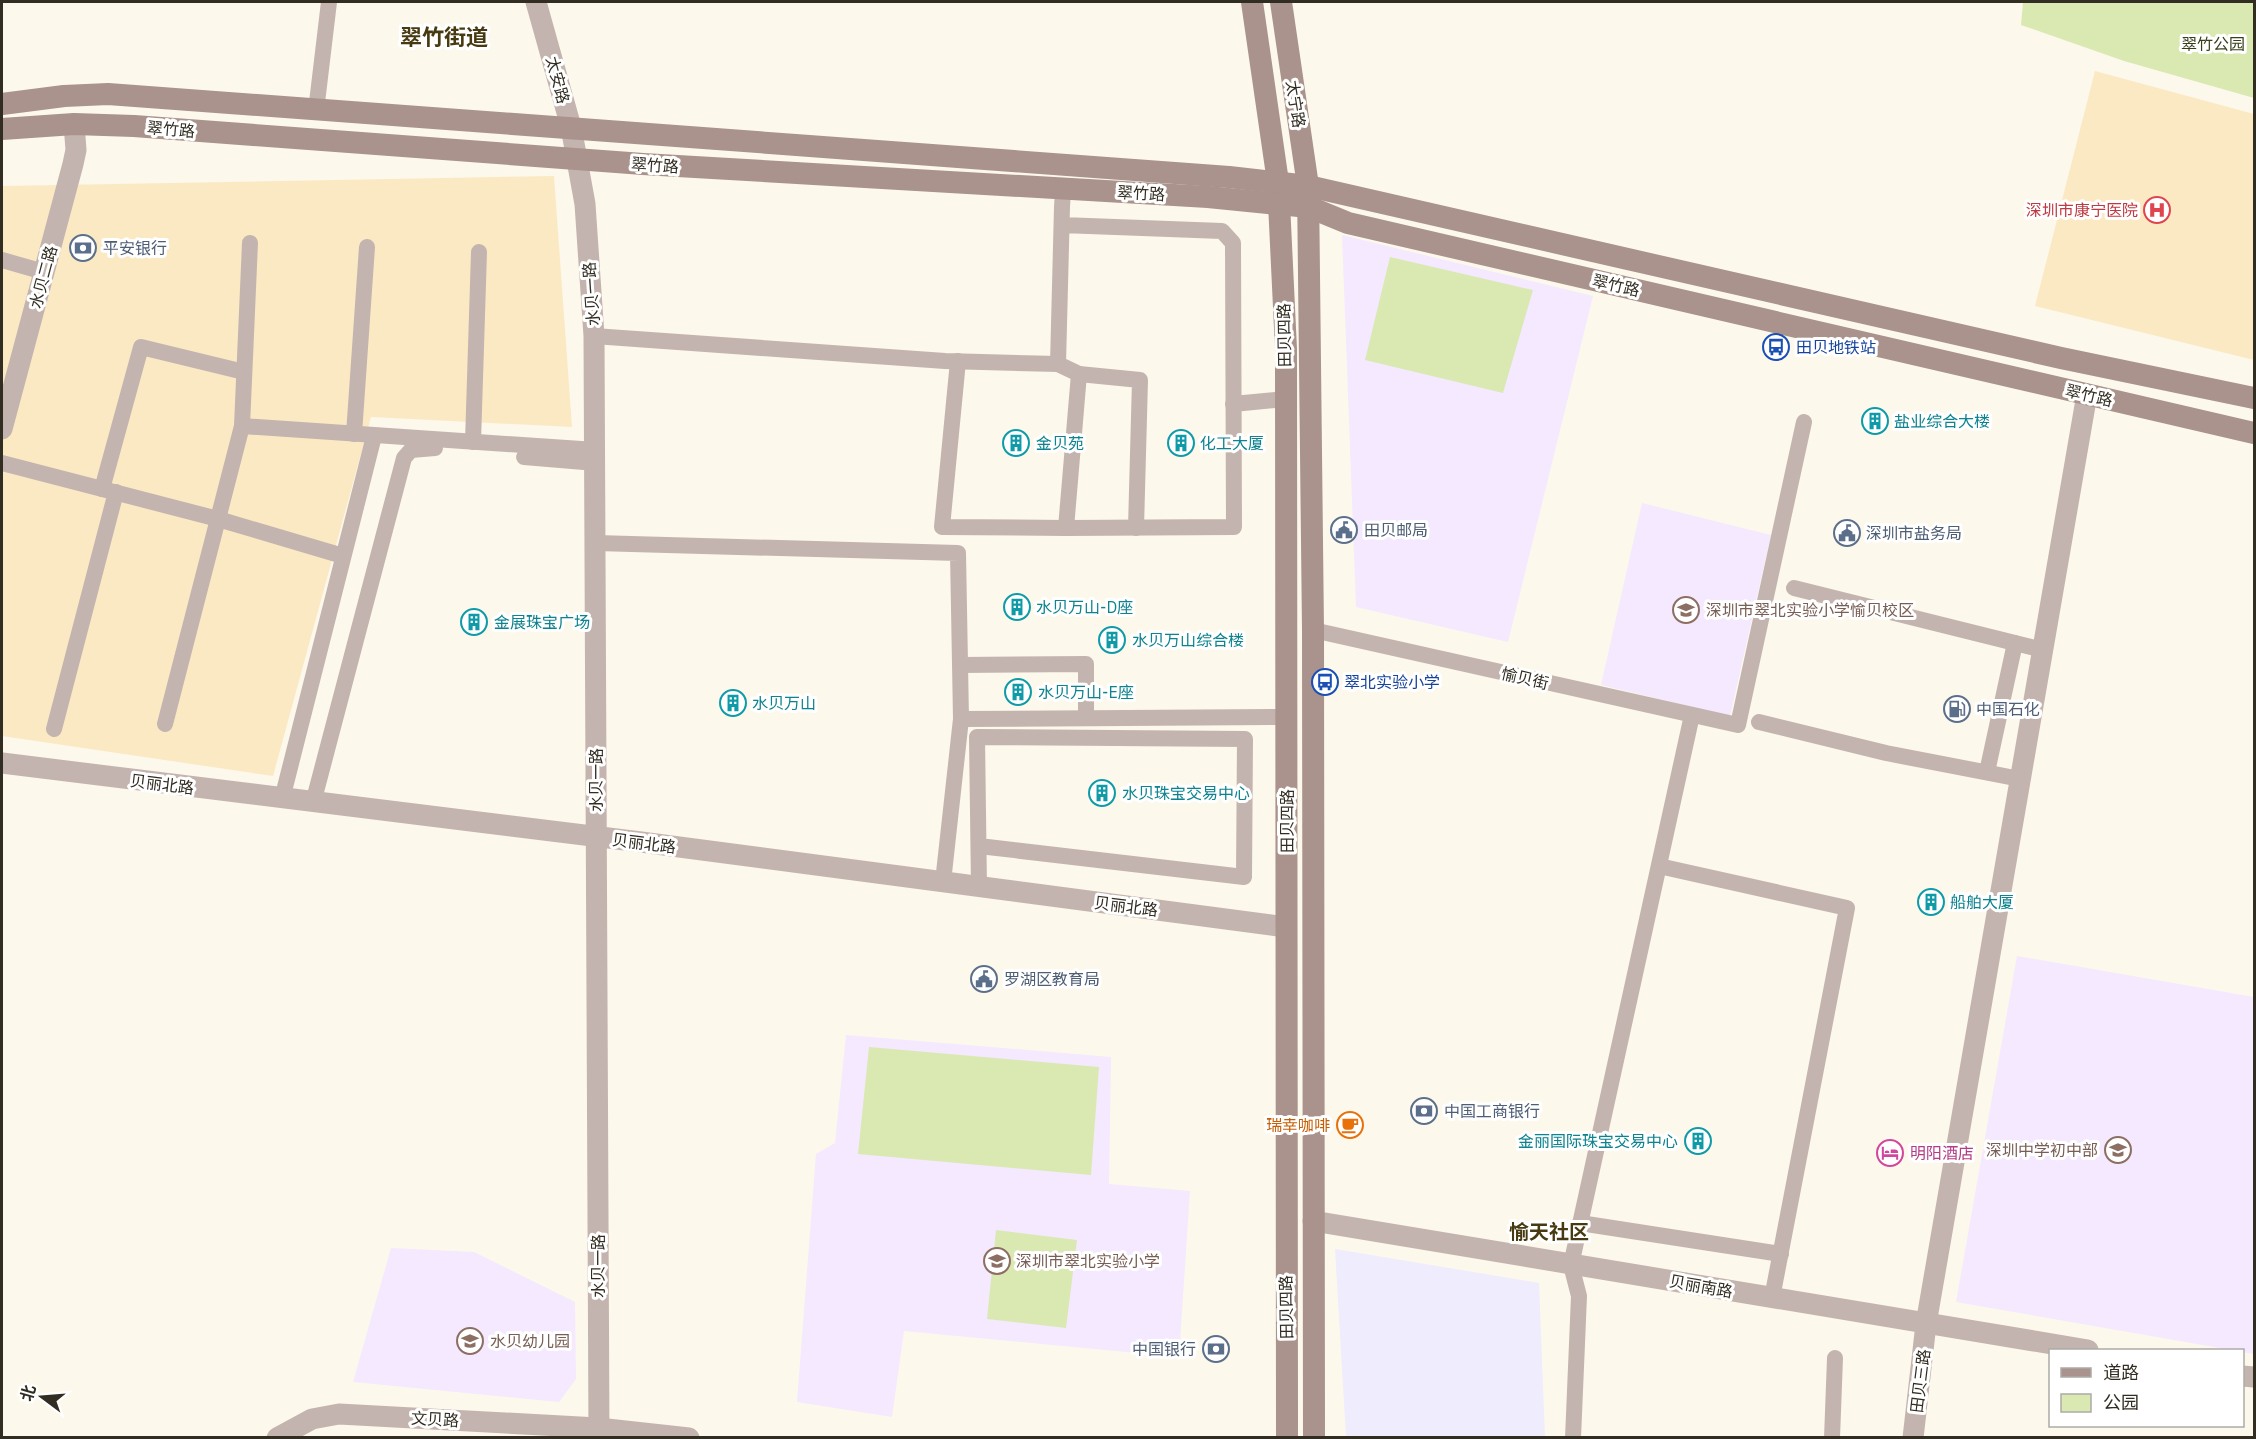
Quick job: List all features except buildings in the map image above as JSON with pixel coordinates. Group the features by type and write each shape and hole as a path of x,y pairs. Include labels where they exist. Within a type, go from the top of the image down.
{"main road":[{"name":"太宁路","path":"1252,2 1278,182 1279,205"},
{"name":"太宁路","path":"1281,2 1308,196"},
{"name":"翠竹路","path":"2,104 64,96 108,94 316,111 571,127 1278,182 1308,196 1348,223 2254,433"},
{"name":"翠竹路","path":"2,129 74,124 577,159 1208,197 1279,205 1308,196 2254,398"},
{"name":"田贝四路","path":"1308,196 1313,630 1314,1437"},
{"name":"田贝四路","path":"1279,205 1286,349 1287,1437"}],"street":[{"path":"316,111 329,2"},
{"name":"太安路","path":"536,2 571,127 577,159"},
{"name":"水贝二路","path":"2,429 74,157 74,124"},
{"name":"水贝一路","path":"577,159 585,204 594,336 596,457 598,1433"},
{"path":"1058,363 1063,189"},
{"path":"958,361 942,527 1234,527 1233,243 1222,231 1062,225"},
{"path":"165,724 242,426 250,243"},
{"path":"354,434 367,247"},
{"path":"473,442 480,252"},
{"path":"2,260 44,272"},
{"path":"594,336 958,361 1058,363 1079,374 1140,380 1136,528"},
{"path":"54,729 141,347 244,372"},
{"path":"1286,349 1311,350"},
{"path":"1066,528 1079,374"},
{"name":"田贝三路","path":"1913,1437 1926,1324 2087,394"},
{"path":"1233,404 1285,399"},
{"name":"愉贝街","path":"1313,630 1738,725 1804,422"},
{"path":"242,426 473,442 596,457"},
{"path":"282,799 374,436"},
{"path":"313,803 404,458 411,450 428,447 596,457"},
{"path":"2,463 218,519 343,556"},
{"path":"596,543 958,553 961,719 943,882"},
{"path":"1794,588 2043,650"},
{"path":"1987,772 2015,643"},
{"path":"960,665 1086,664 1086,717"},
{"path":"1573,1437 1579,1296 1571,1264 1692,715"},
{"path":"961,719 1287,717"},
{"path":"1759,722 1886,753 2020,779"},
{"path":"979,846 1244,877 1245,739 977,737 979,887"},
{"name":"贝丽北路","path":"2,764 597,837 1286,927"},
{"path":"1659,866 1847,908 1772,1298"},
{"name":"贝丽南路","path":"1313,1221 2082,1349"},
{"path":"1580,1223 1781,1254"},
{"path":"1832,1437 1835,1358"},
{"name":"文贝路","path":"277,1437 312,1419 339,1414 598,1433 689,1437"}],"shaded area":[{"name":"深圳市康宁医院","path":"2095,71 2254,114 2254,360 2035,306"},
{"path":"554,176 572,427 371,417 273,776 2,736 2,186"},
{"path":"1342,235 1593,296 1508,642 1356,607"},
{"name":"深圳市翠北实验小学愉贝校区","path":"1642,503 1771,535 1730,716 1601,685"},
{"name":"深圳中学初中部","path":"2017,956 2254,997 2254,1354 2244,1352 2244,1349 2225,1349 1956,1302"},
{"name":"深圳市翠北实验小学","path":"846,1035 1111,1057 1109,1184 1190,1191 1179,1357 904,1331 892,1417 797,1402 816,1154 835,1143"},
{"name":"水贝幼儿园","path":"391,1248 474,1252 575,1302 576,1379 559,1402 353,1382"},
{"path":"1335,1249 1539,1283 1545,1437 1346,1437"}],"green space":[{"name":"翠竹公园","path":"2023,2 2254,2 2254,98 2124,61 2021,25"},
{"path":"1390,257 1533,290 1503,393 1365,360"},
{"path":"869,1047 1099,1067 1091,1175 858,1154"},
{"path":"996,1230 1077,1240 1066,1328 987,1319"}],"place":[{"name":"深圳市康宁医院","path":"2157,210"},
{"name":"平安银行","path":"83,248"},
{"name":"田贝地铁站","path":"1776,347"},
{"name":"盐业综合大楼","path":"1875,421"},
{"name":"金贝苑","path":"1016,443"},
{"name":"化工大厦","path":"1181,443"},
{"name":"田贝邮局","path":"1344,530"},
{"name":"深圳市盐务局","path":"1847,533"},
{"name":"水贝万山-D座","path":"1017,607"},
{"name":"深圳市翠北实验小学愉贝校区","path":"1686,610"},
{"name":"金展珠宝广场","path":"474,622"},
{"name":"水贝万山综合楼","path":"1112,640"},
{"name":"翠北实验小学","path":"1325,682"},
{"name":"水贝万山-E座","path":"1018,692"},
{"name":"水贝万山","path":"733,703"},
{"name":"中国石化","path":"1957,709"},
{"name":"水贝珠宝交易中心","path":"1102,793"},
{"name":"船舶大厦","path":"1931,902"},
{"name":"罗湖区教育局","path":"984,979"},
{"name":"中国工商银行","path":"1424,1111"},
{"name":"瑞幸咖啡","path":"1350,1125"},
{"name":"金丽国际珠宝交易中心","path":"1698,1141"},
{"name":"深圳中学初中部","path":"2118,1150"},
{"name":"明阳酒店","path":"1890,1153"},
{"name":"深圳市翠北实验小学","path":"997,1261"},
{"name":"水贝幼儿园","path":"470,1341"},
{"name":"中国银行","path":"1216,1349"}],"district":[{"name":"翠竹街道","path":"444,37"},
{"name":"愉天社区","path":"1549,1232"}]}
